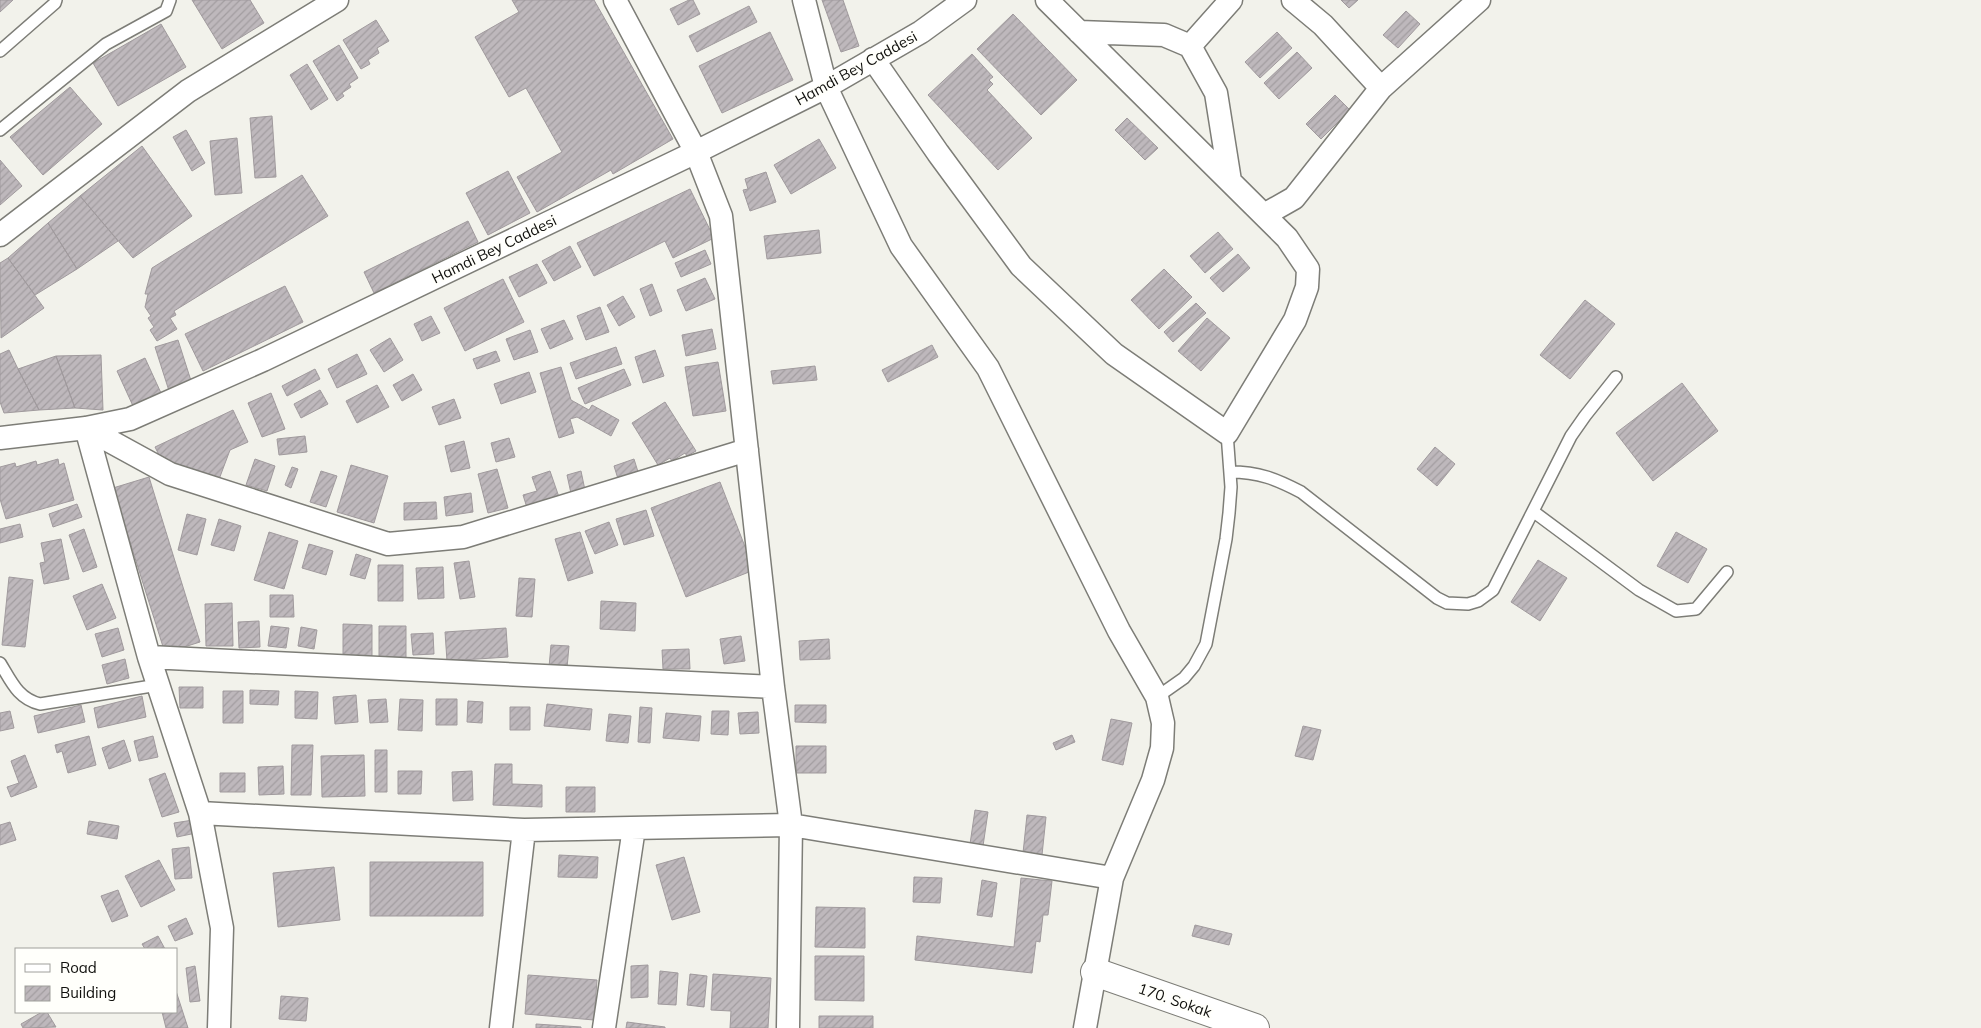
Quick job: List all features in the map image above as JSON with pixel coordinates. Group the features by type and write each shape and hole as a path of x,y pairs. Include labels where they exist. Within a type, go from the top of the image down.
{"street":[{"path":"0,235 188,91 337,0"},
{"path":"615,0 696,152 720,216 773,687 791,825 788,1028"},
{"path":"804,0 826,87 901,246 988,368 1120,631 1157,697 1163,722 1162,748 1153,780 1112,878 1085,1028"},
{"name":"Hamdi Bey Caddesi","path":"0,438 86,428 130,419 263,360 696,152 826,87 921,32 965,0"},
{"path":"873,60 1021,266 1114,354 1227,433 1294,320 1307,287 1308,269 1287,238 1047,0"},
{"path":"1190,46 1230,0"},
{"path":"1293,0 1323,25 1381,88"},
{"path":"1264,215 1294,198 1381,88 1479,0"},
{"path":"1079,32 1164,35 1190,46 1216,93 1230,181"},
{"path":"86,428 170,474 388,544 463,537 747,450"},
{"path":"86,428 149,657 200,813 222,928 219,1028"},
{"path":"149,657 773,687"},
{"path":"200,813 524,830 791,825 1112,878"},
{"path":"604,1028 634,828"},
{"path":"501,1028 524,830"},
{"name":"170. Sokak","path":"1095,972 1255,1028"}],"lane":[{"path":"0,51 55,3 56,0"},
{"path":"0,130 106,44 166,12 170,0"},
{"path":"1230,472 1250,472 1281,481 1301,492 1437,598 1447,603 1468,604 1478,601 1493,590 1571,436 1616,377"},
{"path":"1157,697 1184,678 1194,666 1206,644 1230,513 1230,472 1227,433"},
{"path":"1534,512 1639,590 1676,611 1696,609 1727,572"},
{"path":"0,663 21,696 40,704 158,685"}],"building":[{"path":"0,0 13,0 0,12"},
{"path":"192,0 250,0 264,23 222,49"},
{"path":"512,0 594,0 673,139 613,174 611,170 537,212 517,177 562,152 526,88 509,97 475,37 519,12"},
{"path":"693,0 700,14 678,25 670,9"},
{"path":"822,0 843,0 859,46 841,52"},
{"path":"1341,0 1358,0 1349,8"},
{"path":"749,6 757,22 697,52 689,36"},
{"path":"1406,11 1420,24 1398,48 1383,35"},
{"path":"1013,14 1077,80 1041,115 977,49"},
{"path":"376,20 389,41 377,48 379,53 368,60 370,64 361,69 343,40"},
{"path":"161,24 186,67 118,106 93,63"},
{"path":"770,32 793,80 722,113 699,66"},
{"path":"1277,32 1292,48 1260,78 1245,62"},
{"path":"339,45 358,78 349,84 351,87 342,93 344,96 337,101 313,61"},
{"path":"1297,52 1312,68 1279,99 1264,83"},
{"path":"972,54 993,77 989,80 993,84 987,90 1032,138 998,170 928,95"},
{"path":"307,64 328,99 311,110 290,75"},
{"path":"70,87 102,124 43,175 10,137"},
{"path":"1335,95 1350,110 1321,139 1306,124"},
{"path":"272,116 276,177 255,178 250,118"},
{"path":"1127,118 1158,148 1145,160 1115,130"},
{"path":"186,130 205,163 192,171 173,137"},
{"path":"237,138 242,193 215,195 210,141"},
{"path":"819,139 836,168 791,194 774,165"},
{"path":"142,146 192,216 133,258 80,196"},
{"path":"0,160 22,186 0,205"},
{"path":"508,171 530,213 488,235 466,193"},
{"path":"766,172 776,202 750,211 743,190 748,189 745,179"},
{"path":"302,175 328,216 174,311 176,315 170,318 177,329 157,341 150,330 154,327 148,318 151,316 145,307 148,294 145,294 152,268"},
{"path":"690,189 714,238 673,258 665,241 594,276 577,243"},
{"path":"80,196 118,241 77,269 48,223"},
{"path":"468,221 478,242 374,293 364,272"},
{"path":"48,223 77,269 35,295 8,258"},
{"path":"819,230 821,253 767,259 764,236"},
{"path":"1218,232 1233,249 1205,273 1190,256"},
{"path":"570,246 581,267 554,281 542,261"},
{"path":"705,250 711,264 681,277 675,263"},
{"path":"1238,254 1250,268 1223,292 1210,278"},
{"path":"8,258 44,308 1,338 0,263"},
{"path":"537,264 547,283 519,297 509,277"},
{"path":"1164,269 1192,297 1159,329 1131,300"},
{"path":"705,278 715,299 686,311 677,290"},
{"path":"503,279 524,322 465,351 444,308"},
{"path":"652,284 662,311 650,316 640,289"},
{"path":"285,286 303,322 203,371 185,334"},
{"path":"623,296 635,317 619,326 607,305"},
{"path":"1585,300 1615,324 1570,379 1540,355"},
{"path":"1196,303 1206,313 1173,342 1164,332"},
{"path":"600,307 609,332 586,340 577,316"},
{"path":"431,316 440,333 422,341 414,324"},
{"path":"1207,318 1230,338 1201,371 1178,351"},
{"path":"564,320 573,339 550,349 541,329"},
{"path":"712,329 716,349 686,356 682,335"},
{"path":"530,330 538,352 514,360 506,339"},
{"path":"390,338 403,360 384,372 370,350"},
{"path":"178,340 193,387 170,394 155,347"},
{"path":"932,345 938,357 888,382 882,370"},
{"path":"616,347 622,364 576,379 570,363"},
{"path":"9,350 39,410 4,413 0,402 0,354"},
{"path":"655,350 664,376 643,383 635,357"},
{"path":"496,351 500,361 477,369 473,359"},
{"path":"357,354 367,374 337,388 328,369"},
{"path":"101,355 103,410 75,408 56,356"},
{"path":"56,356 75,408 39,410 18,369"},
{"path":"145,358 161,393 133,406 117,371"},
{"path":"718,362 726,411 693,416 685,367"},
{"path":"815,366 817,380 773,384 771,371"},
{"path":"561,367 571,400 589,410 592,405 619,420 611,436 577,417 570,419 574,433 559,438 540,373"},
{"path":"315,369 320,379 287,396 282,386"},
{"path":"624,369 631,385 585,404 578,388"},
{"path":"529,372 536,392 501,404 494,384"},
{"path":"413,374 422,390 402,401 393,385"},
{"path":"1682,383 1718,431 1653,481 1616,433"},
{"path":"377,385 389,407 357,423 346,401"},
{"path":"320,390 328,404 301,418 294,404"},
{"path":"271,393 285,429 262,437 248,403"},
{"path":"454,399 461,418 439,425 432,407"},
{"path":"665,402 696,451 687,456 685,453 672,461 670,458 658,465 632,423"},
{"path":"233,410 248,442 230,450 218,482 163,463 155,447"},
{"path":"305,436 307,452 279,455 277,439"},
{"path":"509,438 515,457 496,462 491,443"},
{"path":"464,441 470,468 451,472 445,446"},
{"path":"1435,447 1455,464 1437,486 1417,469"},
{"path":"58,459 59,465 64,463 74,500 6,519 0,499 0,467 15,463 16,467 36,461 37,465"},
{"path":"255,459 275,466 267,491 246,485"},
{"path":"634,459 639,475 619,482 614,466"},
{"path":"351,465 388,476 374,523 337,512"},
{"path":"292,467 298,469 291,488 285,485"},
{"path":"497,469 508,508 488,513 478,474"},
{"path":"321,471 337,476 326,507 310,502"},
{"path":"550,471 560,500 528,511 523,495 537,491 532,477"},
{"path":"581,471 586,495 572,498 567,475"},
{"path":"149,477 200,642 165,653 113,488"},
{"path":"720,482 754,570 686,597 651,508"},
{"path":"471,493 473,512 446,516 444,497"},
{"path":"436,502 437,519 404,520 404,503"},
{"path":"77,504 82,517 53,527 49,514"},
{"path":"646,510 654,536 624,545 616,519"},
{"path":"187,514 206,519 197,555 178,550"},
{"path":"219,519 241,526 234,551 211,545"},
{"path":"609,522 618,545 595,554 585,531"},
{"path":"20,524 23,537 0,543 0,529"},
{"path":"84,529 97,567 83,572 69,535"},
{"path":"269,532 298,541 284,589 254,580"},
{"path":"580,532 593,573 568,581 555,539"},
{"path":"1676,532 1707,549 1688,583 1657,566"},
{"path":"61,539 69,579 44,584 40,563 45,562 41,543"},
{"path":"309,544 333,551 326,575 302,568"},
{"path":"356,554 371,559 365,579 350,575"},
{"path":"1538,560 1567,578 1540,621 1511,602"},
{"path":"469,561 475,597 460,599 454,563"},
{"path":"378,565 403,565 403,601 378,601"},
{"path":"443,567 444,598 418,599 416,568"},
{"path":"9,577 33,580 25,647 2,645"},
{"path":"519,578 535,579 532,617 516,616"},
{"path":"102,584 116,618 87,630 73,596"},
{"path":"270,595 293,595 294,617 270,617"},
{"path":"601,601 636,603 635,631 600,629"},
{"path":"232,603 233,646 206,646 205,604"},
{"path":"259,621 260,647 239,648 238,622"},
{"path":"343,624 372,625 372,658 343,657"},
{"path":"271,626 289,628 286,648 268,646"},
{"path":"379,626 406,626 406,658 379,657"},
{"path":"301,627 317,630 314,649 298,646"},
{"path":"118,628 124,650 102,657 95,634"},
{"path":"506,628 508,657 447,661 445,632"},
{"path":"433,633 434,654 413,655 411,634"},
{"path":"741,636 745,661 724,664 720,639"},
{"path":"829,639 830,659 800,660 799,641"},
{"path":"551,645 569,646 567,668 549,667"},
{"path":"689,649 690,669 663,669 662,650"},
{"path":"125,659 129,678 107,684 102,665"},
{"path":"179,687 203,687 203,708 180,708"},
{"path":"250,690 279,691 278,705 250,704"},
{"path":"223,691 243,691 243,723 223,723"},
{"path":"295,691 318,692 317,719 295,718"},
{"path":"356,695 358,722 335,724 333,697"},
{"path":"142,696 146,717 98,728 94,708"},
{"path":"386,699 388,722 370,723 368,700"},
{"path":"400,699 423,700 422,731 398,730"},
{"path":"436,699 457,699 457,725 436,725"},
{"path":"468,701 483,702 482,723 467,722"},
{"path":"547,704 592,709 590,730 544,726"},
{"path":"81,705 85,722 38,733 34,716"},
{"path":"795,705 826,705 826,723 795,722"},
{"path":"510,707 530,707 530,730 510,730"},
{"path":"640,707 652,708 650,743 638,742"},
{"path":"10,711 14,728 0,731 0,713"},
{"path":"712,711 729,711 728,735 711,734"},
{"path":"758,712 759,733 740,734 738,713"},
{"path":"666,713 701,716 699,741 663,738"},
{"path":"609,714 631,716 628,743 606,741"},
{"path":"1111,719 1132,723 1123,765 1102,760"},
{"path":"1303,726 1321,730 1313,760 1295,756"},
{"path":"1072,735 1075,742 1056,750 1053,743"},
{"path":"89,736 96,765 68,773 62,751 57,753 55,745"},
{"path":"153,736 158,757 139,761 134,741"},
{"path":"124,740 131,761 109,769 102,748"},
{"path":"292,745 313,745 311,795 291,795"},
{"path":"796,746 826,746 826,773 796,773"},
{"path":"375,750 387,750 387,792 375,792"},
{"path":"25,755 37,787 11,797 7,787 19,783 11,761"},
{"path":"364,755 365,796 322,797 321,756"},
{"path":"495,764 512,764 512,784 542,785 542,807 493,805"},
{"path":"283,766 284,794 259,795 258,767"},
{"path":"398,771 422,771 421,794 398,794"},
{"path":"472,771 473,800 453,801 452,772"},
{"path":"165,773 179,812 162,817 149,779"},
{"path":"220,773 245,773 245,792 220,792"},
{"path":"566,787 595,787 595,812 566,812"},
{"path":"975,810 988,812 983,846 970,844"},
{"path":"1027,815 1046,817 1042,855 1023,853"},
{"path":"193,820 196,833 177,837 174,823"},
{"path":"89,821 119,826 117,839 87,834"},
{"path":"10,822 16,840 0,845 0,825"},
{"path":"189,847 192,878 175,879 172,849"},
{"path":"559,855 598,857 597,878 558,877"},
{"path":"684,857 700,912 672,920 656,865"},
{"path":"159,860 175,890 141,907 125,876"},
{"path":"370,862 483,862 483,916 370,916"},
{"path":"334,867 340,920 278,927 273,873"},
{"path":"914,877 942,878 940,903 913,902"},
{"path":"1021,878 1052,881 1048,915 1043,915 1040,942 1036,941 1032,973 915,960 917,936 1014,947"},
{"path":"982,880 997,883 992,917 977,915"},
{"path":"118,890 128,916 112,922 101,896"},
{"path":"816,907 865,908 865,948 815,947"},
{"path":"186,918 193,934 175,941 168,926"},
{"path":"1195,925 1232,934 1229,945 1192,936"},
{"path":"158,936 164,948 144,948 142,944"},
{"path":"815,956 864,956 864,1001 815,1000"},
{"path":"648,965 648,997 631,998 631,966"},
{"path":"195,966 200,1001 190,1002 186,968"},
{"path":"660,971 678,973 676,1005 658,1004"},
{"path":"690,974 707,976 704,1007 687,1005"},
{"path":"713,974 771,978 768,1028 730,1028 731,1011 711,1010"},
{"path":"528,975 597,980 594,1020 525,1014"},
{"path":"281,996 308,998 306,1021 279,1019"},
{"path":"178,997 188,1028 166,1028 162,1013 178,1013"},
{"path":"40,1013 48,1013 56,1027 23,1028 21,1024"},
{"path":"819,1016 873,1016 873,1028 819,1028"},
{"path":"627,1022 665,1027 665,1028 626,1028"},
{"path":"536,1024 581,1027 581,1028 536,1028"}]}
